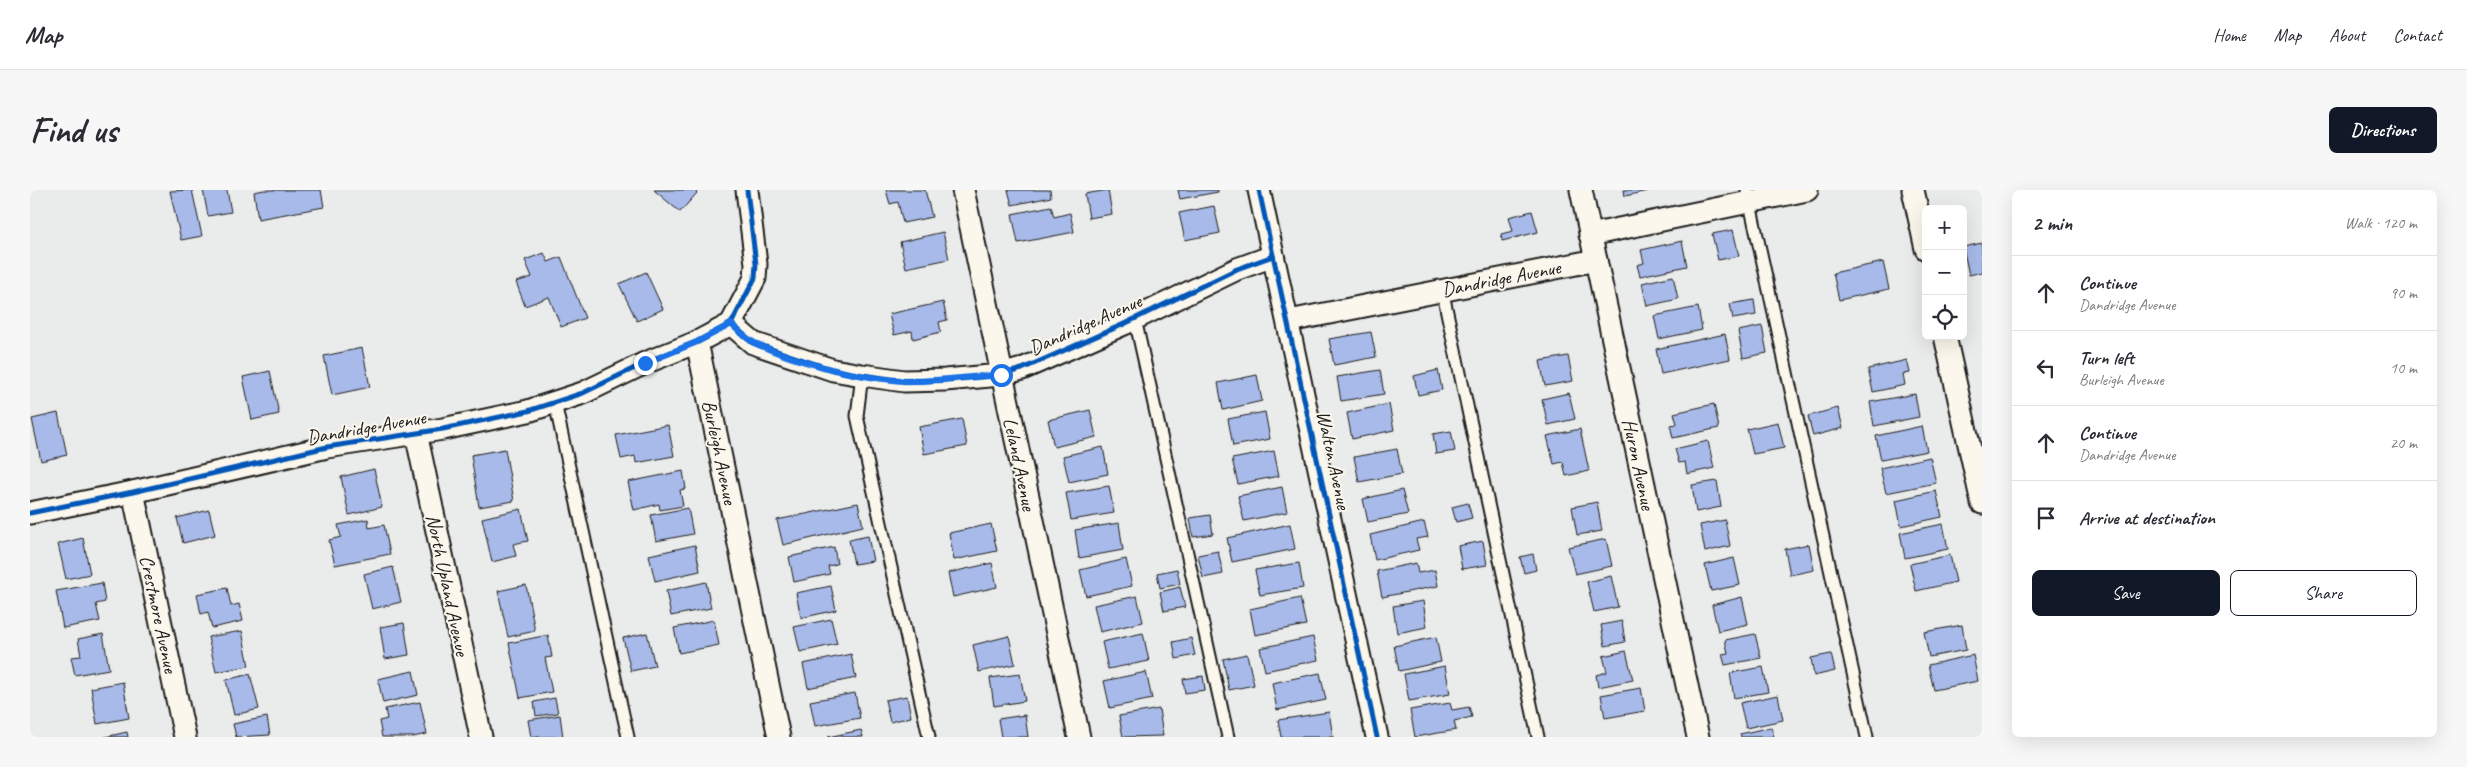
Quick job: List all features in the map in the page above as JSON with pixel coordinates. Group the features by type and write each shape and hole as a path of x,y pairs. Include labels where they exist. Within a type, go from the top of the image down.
{"street":[{"path":"697,342 731,324 755,278 756,264 747,190"},
{"name":"Leland Avenue","path":"964,190 1001,375 1079,737"},
{"name":"Walton Avenue","path":"1259,190 1289,321 1377,737"},
{"name":"Huron Avenue","path":"1581,190 1698,737"},
{"path":"1590,235 1748,196 1807,190"},
{"path":"1913,190 1922,231"},
{"name":"Dandridge Avenue","path":"731,324 753,343 833,370 904,381 945,380 1001,375 1022,369 1135,319 1237,270 1273,256"},
{"name":"Dandridge Avenue","path":"1289,321 1596,260"},
{"path":"1946,340 1982,503"},
{"name":"Dandridge Avenue","path":"30,513 133,492 327,447 462,425 555,403 583,393 645,363 697,342"},
{"name":"Burleigh Avenue","path":"697,342 779,737"},
{"name":"North Upland Avenue","path":"416,433 481,737"},
{"name":"Crestmore Avenue","path":"133,492 185,737"}],"lane":[{"path":"1748,196 1867,737"},
{"path":"1442,290 1538,737"},
{"path":"1135,319 1228,737"},
{"path":"862,375 857,416 929,737"},
{"path":"555,403 628,737"}],"building":[{"path":"192,190 202,236 181,240 170,191"},
{"path":"203,190 227,190 231,212 208,216"},
{"path":"264,190 321,190 324,207 258,219 254,192"},
{"path":"654,190 694,190 697,193 680,212"},
{"path":"886,190 925,190 932,217 903,223 898,202 890,204"},
{"path":"1008,190 1050,190 1051,197 1012,205"},
{"path":"1108,190 1112,214 1089,218 1085,194"},
{"path":"1178,190 1218,190 1218,192 1180,199"},
{"path":"1624,190 1652,190 1625,196"},
{"path":"1051,206 1054,217 1070,213 1074,232 1018,243 1012,214"},
{"path":"1214,206 1220,233 1185,240 1179,213"},
{"path":"1532,211 1538,232 1502,241 1501,234 1513,231 1509,217"},
{"path":"1733,230 1739,256 1718,260 1712,234"},
{"path":"943,232 949,259 906,268 900,242"},
{"path":"1682,241 1687,266 1640,276 1637,265 1644,263 1641,250"},
{"path":"1982,243 1982,272 1969,275 1967,246"},
{"path":"544,253 548,262 561,257 585,318 561,327 549,297 525,306 516,282 532,277 525,260"},
{"path":"1883,262 1889,289 1839,300 1833,273"},
{"path":"646,272 663,309 637,321 619,284"},
{"path":"1673,276 1678,299 1647,306 1642,283"},
{"path":"1754,300 1756,315 1733,319 1730,304"},
{"path":"943,302 947,320 939,322 941,332 913,339 912,331 894,335 889,314"},
{"path":"1698,307 1702,330 1659,339 1654,316"},
{"path":"1762,326 1767,353 1743,358 1738,331"},
{"path":"1371,332 1376,357 1334,365 1329,339"},
{"path":"1725,334 1730,359 1661,374 1656,349"},
{"path":"362,348 370,387 332,395 324,356"},
{"path":"1568,356 1573,381 1545,386 1540,361"},
{"path":"1907,360 1910,373 1903,374 1905,385 1873,392 1868,369"},
{"path":"1380,370 1384,394 1341,401 1337,377"},
{"path":"1438,370 1442,390 1418,395 1414,376"},
{"path":"270,371 279,414 252,420 243,377"},
{"path":"1257,375 1262,401 1223,410 1218,383"},
{"path":"1569,393 1575,419 1548,425 1542,399"},
{"path":"1915,394 1919,417 1874,426 1870,402"},
{"path":"1389,404 1394,430 1352,439 1347,413"},
{"path":"1714,404 1719,428 1673,438 1670,425 1677,424 1674,413"},
{"path":"1838,408 1843,428 1813,436 1808,416"},
{"path":"1090,410 1096,437 1054,447 1048,420"},
{"path":"1265,412 1270,439 1233,446 1228,419"},
{"path":"58,413 67,455 41,461 32,419"},
{"path":"962,419 967,446 924,454 919,427"},
{"path":"1778,422 1784,448 1753,454 1747,429"},
{"path":"668,425 674,456 636,463 635,456 621,459 616,435"},
{"path":"1922,426 1927,451 1881,460 1876,436"},
{"path":"1580,429 1589,471 1566,476 1563,462 1554,464 1547,436"},
{"path":"1451,431 1455,451 1436,454 1433,434"},
{"path":"1708,441 1714,468 1687,474 1685,462 1679,463 1675,449"},
{"path":"1103,447 1108,474 1069,482 1063,456"},
{"path":"505,449 514,501 479,507 471,455"},
{"path":"1397,449 1402,474 1359,482 1354,457"},
{"path":"1274,451 1279,476 1238,484 1232,459"},
{"path":"1930,457 1936,483 1886,493 1880,468"},
{"path":"374,469 382,507 349,515 341,477"},
{"path":"683,471 686,489 680,490 683,506 660,510 659,504 634,510 628,482"},
{"path":"1717,481 1721,507 1696,512 1692,485"},
{"path":"1109,486 1114,513 1071,520 1066,493"},
{"path":"1282,487 1287,512 1244,521 1238,496"},
{"path":"1402,490 1408,514 1368,522 1363,499"},
{"path":"1936,491 1942,517 1901,526 1896,500"},
{"path":"1597,502 1602,531 1577,535 1572,507"},
{"path":"858,503 863,526 783,545 777,520"},
{"path":"1468,503 1472,518 1456,522 1452,507"},
{"path":"688,508 693,534 656,541 651,515"},
{"path":"521,509 528,541 513,544 516,556 492,562 482,518"},
{"path":"209,510 215,535 183,543 177,518"},
{"path":"1210,515 1213,534 1193,537 1190,518"},
{"path":"368,519 369,528 384,525 390,554 335,565 329,540 341,537 338,525"},
{"path":"1725,520 1730,546 1705,552 1700,525"},
{"path":"1424,522 1428,537 1416,539 1419,550 1375,560 1370,535"},
{"path":"1119,523 1123,550 1079,558 1075,530"},
{"path":"991,524 997,551 954,560 949,533"},
{"path":"1290,524 1295,549 1232,562 1227,538"},
{"path":"1943,524 1948,549 1905,558 1900,533"},
{"path":"868,536 873,561 854,564 849,540"},
{"path":"83,538 90,574 66,579 58,544"},
{"path":"1606,539 1612,566 1575,574 1568,547"},
{"path":"1483,541 1487,565 1462,569 1458,546"},
{"path":"1809,544 1814,570 1790,575 1785,549"},
{"path":"695,545 700,571 655,581 649,555"},
{"path":"834,547 837,564 828,566 830,574 794,582 789,557"},
{"path":"1218,551 1223,574 1203,578 1198,555"},
{"path":"1533,554 1536,570 1524,573 1520,557"},
{"path":"1950,555 1956,582 1916,591 1910,564"},
{"path":"1734,558 1740,585 1711,591 1705,565"},
{"path":"1126,559 1132,586 1086,596 1080,570"},
{"path":"992,563 997,587 953,597 948,573"},
{"path":"1299,563 1303,588 1260,595 1255,570"},
{"path":"1416,563 1418,573 1435,570 1438,586 1382,597 1377,571"},
{"path":"393,567 401,602 372,609 364,574"},
{"path":"1177,569 1180,584 1160,588 1157,573"},
{"path":"1611,576 1618,607 1594,612 1587,582"},
{"path":"706,582 711,608 671,616 666,591"},
{"path":"102,583 105,602 96,604 100,621 63,628 56,591"},
{"path":"526,585 535,631 508,637 498,591"},
{"path":"831,586 836,610 801,618 796,593"},
{"path":"1180,587 1185,607 1164,611 1160,592"},
{"path":"227,588 231,606 239,604 243,621 212,628 208,612 201,614 197,594"},
{"path":"1137,596 1143,622 1100,632 1094,605"},
{"path":"1742,597 1748,624 1718,631 1712,605"},
{"path":"1300,598 1306,625 1255,635 1250,609"},
{"path":"1423,601 1427,627 1397,633 1393,606"},
{"path":"831,619 837,644 800,652 794,627"},
{"path":"714,620 719,645 679,653 674,628"},
{"path":"1622,621 1625,642 1605,646 1601,625"},
{"path":"404,623 409,655 385,659 380,627"},
{"path":"1962,625 1966,650 1929,657 1924,632"},
{"path":"242,631 249,666 216,672 208,637"},
{"path":"647,633 655,666 631,671 623,638"},
{"path":"1143,633 1149,661 1108,669 1102,642"},
{"path":"103,634 109,669 75,675 71,657 81,656 78,639"},
{"path":"1755,634 1761,658 1725,665 1722,654 1728,653 1725,640"},
{"path":"548,635 552,657 545,658 552,692 520,698 509,643"},
{"path":"1009,636 1015,664 979,672 973,645"},
{"path":"1313,637 1318,660 1265,671 1260,648"},
{"path":"1436,637 1441,662 1399,671 1394,646"},
{"path":"1191,638 1195,655 1176,659 1173,642"},
{"path":"1626,651 1633,680 1598,687 1596,675 1607,672 1603,656"},
{"path":"851,654 856,678 808,688 803,664"},
{"path":"1247,654 1254,685 1229,690 1223,659"},
{"path":"1831,654 1835,671 1814,676 1811,658"},
{"path":"1973,655 1978,681 1934,690 1928,665"},
{"path":"1445,666 1450,694 1409,701 1404,674"},
{"path":"1763,667 1768,692 1734,698 1730,673"},
{"path":"413,671 418,695 383,703 378,679"},
{"path":"1146,672 1152,699 1110,708 1104,681"},
{"path":"1320,673 1326,700 1277,710 1272,683"},
{"path":"250,674 259,709 234,715 226,680"},
{"path":"1020,674 1025,701 994,706 990,678"},
{"path":"1203,676 1205,690 1185,693 1183,679"},
{"path":"123,682 129,718 97,724 91,688"},
{"path":"1641,688 1645,711 1605,718 1601,695"},
{"path":"855,693 860,718 815,726 810,701"},
{"path":"1778,695 1783,720 1746,728 1740,703"},
{"path":"907,696 911,717 890,722 885,700"},
{"path":"555,698 558,713 536,716 534,702"},
{"path":"420,702 427,734 413,737 382,737 379,721 387,719 385,709"},
{"path":"1450,703 1452,710 1469,707 1472,717 1454,721 1456,730 1415,737 1410,710"},
{"path":"1159,709 1163,736 1123,737 1119,716"},
{"path":"1329,712 1333,737 1281,737 1278,720"},
{"path":"560,715 563,737 531,737 528,720"},
{"path":"1025,715 1028,737 1001,737 998,719"},
{"path":"267,717 270,735 236,737 233,724"},
{"path":"1771,727 1774,737 1741,737 1740,734"},
{"path":"861,730 863,737 828,737"},
{"path":"127,732 128,737 105,737"}],"cycle path":[{"path":"30,513 133,492 327,447 443,429 528,411 583,393 645,363 697,342 731,324 755,278 756,264 747,190"},
{"path":"1259,190 1377,737"},
{"path":"731,324 753,343 833,370 904,381 945,380 1001,375 1022,369 1124,324 1237,269 1273,256"}],"route":[{"path":"645,363 697,342 731,324 753,343 833,370 904,381 945,380 1001,375"}]}
